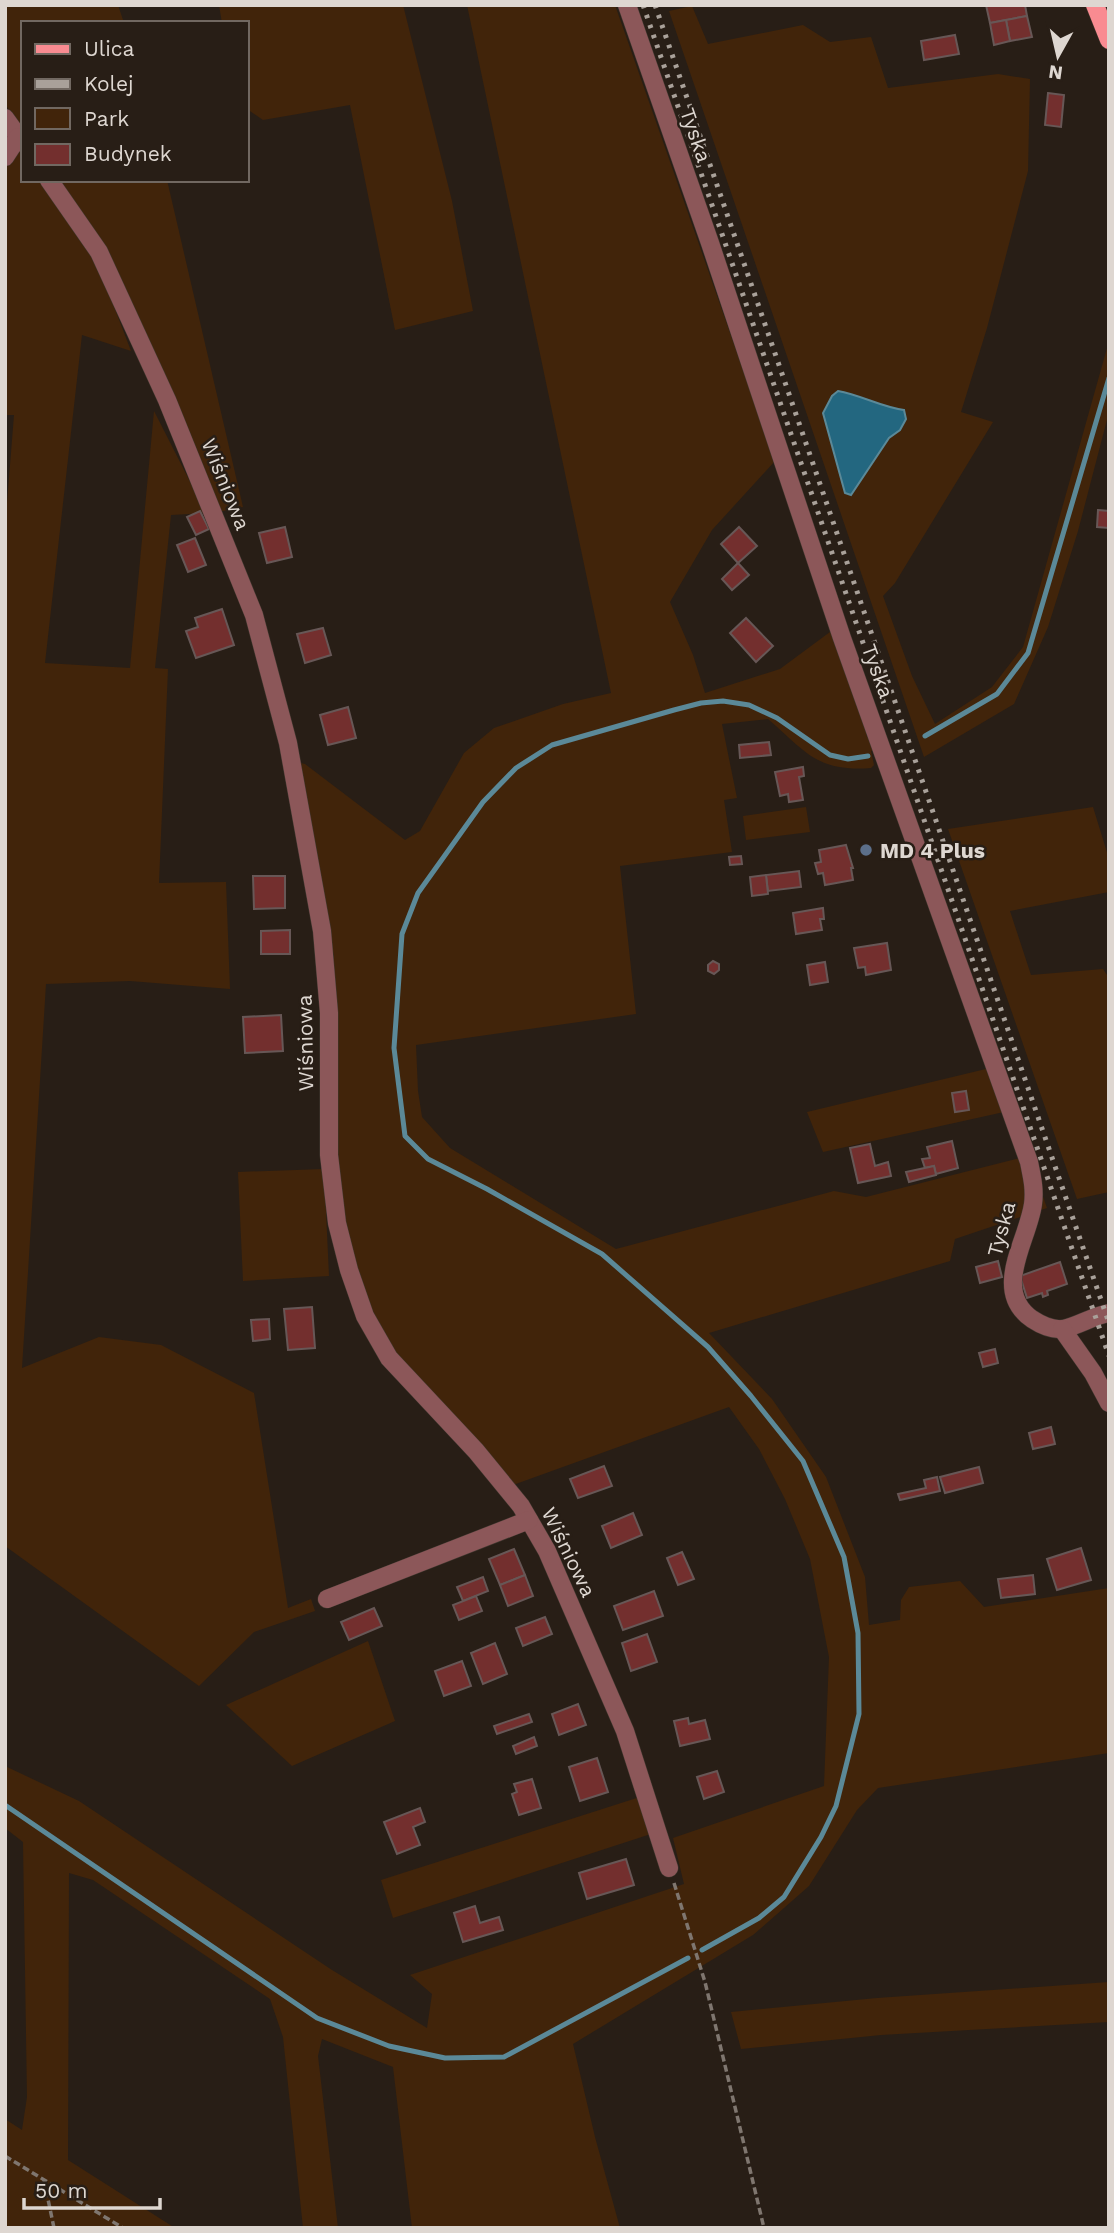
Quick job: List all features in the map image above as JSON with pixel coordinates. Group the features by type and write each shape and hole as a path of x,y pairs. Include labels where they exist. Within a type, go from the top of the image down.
{"main road":[{"path":"1095,5 1109,40"}],"street":[{"name":"Tyska","path":"627,5 842,638 1028,1162 1034,1185 1032,1206 1028,1228 1014,1270 1015,1297 1020,1308 1029,1317 1042,1325 1062,1329"},
{"path":"5,118 21,140 5,157"},
{"name":"Wiśniowa","path":"50,182 99,252 167,400 254,615 288,743 322,931 330,1013 329,1155 337,1223 365,1316 388,1358 476,1451 521,1506 547,1550 625,1731 669,1868"},
{"path":"1109,1313 1062,1329 1093,1373 1109,1403"},
{"path":"327,1599 529,1520"}],"path":[{"path":"669,1868 705,1982 764,2228"},
{"path":"5,2156 123,2228"},
{"path":"44,2180 54,2228"}],"green space":[{"path":"5,5 118,5 123,21 21,21 21,127 5,104"},
{"path":"219,5 403,5 452,201 473,311 395,330 350,105 263,120 248,110 248,21 222,21"},
{"path":"467,5 615,5 775,461 712,530 670,602 693,655 705,693 780,669 834,629 867,737 873,741 875,749 871,751 874,765 871,768 837,767 803,750 768,719 722,724 737,798 724,800 732,852 620,866 636,1014 416,1045 422,1117 450,1148 616,1249 834,1191 866,1197 1020,1158 1030,1159 1047,1208 955,1239 950,1261 709,1333 772,1399 826,1477 865,1577 869,1625 900,1620 901,1600 909,1587 960,1581 984,1607 1109,1588 1109,1753 878,1788 857,1810 809,1886 753,1935 573,2044 620,2228 412,2228 393,2067 322,2039 318,2056 338,2228 303,2228 283,2037 270,1999 93,1880 69,1873 68,2160 175,2228 5,2228 5,2119 22,2130 27,2097 23,1842 5,1828 5,1766 79,1801 332,1970 427,2028 432,1994 410,1975 684,1884 673,1838 824,1786 829,1657 810,1559 785,1499 759,1449 729,1407 513,1485 389,1347 354,1274 336,1187 334,958 317,856 296,762 305,764 405,840 420,831 464,753 494,728 563,704 611,693"},
{"path":"692,6 708,44 803,25 830,42 871,37 888,88 998,74 1030,79 1028,171 987,328 961,412 993,422 895,583 883,596 912,676 935,724 992,687 1023,647 1109,341 1109,412 1078,531 1048,627 1014,704 924,757 669,11"},
{"path":"18,147 21,151 21,182 43,182 92,249 131,351 82,335 45,663 130,668 154,411 206,513 171,515 155,668 168,669 159,883 226,882 230,989 130,981 46,984 22,1368 99,1337 161,1345 254,1393 288,1608 311,1599 315,1611 254,1632 199,1686 5,1546 5,528 14,415 5,415 5,168"},
{"path":"58,182 167,182 243,507 218,512"},
{"path":"806,807 810,832 746,840 743,816"},
{"path":"1093,807 1109,859 1109,892 1010,911 1031,975 1103,969 1109,978 1109,1192 1077,1199 948,829"},
{"path":"990,1068 1004,1112 823,1152 807,1112"},
{"path":"324,1169 329,1276 243,1281 238,1172"},
{"path":"368,1641 395,1721 292,1766 226,1705"},
{"path":"643,1796 654,1833 393,1918 381,1880"},
{"path":"1109,1982 1109,2022 881,2035 741,2049 731,2012 877,1998"}],"water":[{"path":"838,391 904,410 906,419 900,430 889,438 851,495 845,493 823,413 832,396"}],"building":[{"path":"986,5 1025,5 1027,16 990,23"},
{"path":"1027,16 1032,37 1010,41 1006,20"},
{"path":"1006,20 1010,41 994,45 990,23"},
{"path":"955,35 959,54 924,60 921,41"},
{"path":"1048,93 1064,95 1061,127 1045,125"},
{"path":"1098,510 1109,511 1109,528 1097,527"},
{"path":"200,511 209,529 196,535 187,517"},
{"path":"285,527 292,557 267,563 259,533"},
{"path":"739,527 757,546 738,563 721,544"},
{"path":"195,538 206,565 188,572 177,545"},
{"path":"738,563 749,575 732,590 722,579"},
{"path":"222,609 234,645 196,658 186,631 198,627 195,618"},
{"path":"746,618 773,646 756,662 730,633"},
{"path":"323,628 331,655 305,663 297,634"},
{"path":"348,707 356,738 328,745 320,715"},
{"path":"769,742 771,755 740,758 739,745"},
{"path":"803,767 804,776 799,777 803,800 789,802 788,794 780,796 775,772"},
{"path":"846,845 853,868 853,880 825,885 823,873 818,874 815,863 821,862 819,850"},
{"path":"741,856 742,864 730,865 729,857"},
{"path":"799,871 801,887 768,891 766,875"},
{"path":"766,875 768,894 752,896 750,877"},
{"path":"253,876 285,876 285,908 254,909"},
{"path":"823,908 824,919 820,919 822,930 796,934 793,913"},
{"path":"290,930 290,954 261,954 261,931"},
{"path":"887,943 891,970 866,975 865,967 858,968 854,948"},
{"path":"713,961 719,964 719,970 714,974 708,971 708,965"},
{"path":"825,962 828,982 810,985 807,965"},
{"path":"281,1015 283,1051 245,1053 243,1017"},
{"path":"966,1091 969,1110 955,1112 952,1093"},
{"path":"952,1141 958,1168 936,1174 934,1166 925,1168 922,1159 930,1158 927,1147"},
{"path":"870,1144 875,1166 888,1162 891,1176 858,1183 850,1148"},
{"path":"934,1166 936,1175 909,1182 906,1172"},
{"path":"998,1261 1002,1277 980,1283 976,1267"},
{"path":"1060,1262 1067,1284 1047,1291 1048,1295 1043,1297 1042,1293 1027,1298 1020,1276"},
{"path":"312,1307 315,1348 288,1350 284,1309"},
{"path":"269,1319 270,1339 253,1341 251,1320"},
{"path":"995,1349 998,1363 983,1367 979,1353"},
{"path":"1051,1427 1055,1444 1033,1449 1029,1433"},
{"path":"604,1466 612,1486 578,1498 570,1479"},
{"path":"979,1467 983,1483 945,1493 940,1477"},
{"path":"937,1477 940,1491 900,1500 898,1494 926,1488 924,1480"},
{"path":"633,1513 642,1535 611,1548 602,1526"},
{"path":"1081,1548 1091,1580 1057,1590 1047,1559"},
{"path":"514,1549 525,1575 500,1585 489,1559"},
{"path":"682,1552 694,1579 678,1585 667,1558"},
{"path":"525,1575 533,1596 508,1606 500,1585"},
{"path":"1033,1575 1035,1594 1001,1598 998,1579"},
{"path":"483,1577 488,1591 463,1601 457,1587"},
{"path":"654,1591 663,1616 623,1630 614,1606"},
{"path":"476,1596 482,1611 459,1620 453,1605"},
{"path":"374,1608 382,1626 349,1640 341,1622"},
{"path":"545,1617 552,1634 523,1646 516,1628"},
{"path":"647,1634 657,1662 631,1671 622,1643"},
{"path":"495,1643 507,1674 483,1684 471,1653"},
{"path":"462,1661 471,1686 444,1696 435,1671"},
{"path":"578,1704 586,1725 559,1735 552,1714"},
{"path":"529,1714 532,1722 497,1734 494,1726"},
{"path":"688,1718 689,1724 705,1720 710,1739 680,1746 674,1721"},
{"path":"534,1737 537,1746 516,1754 513,1746"},
{"path":"597,1758 608,1792 580,1801 569,1767"},
{"path":"717,1771 724,1792 704,1799 697,1777"},
{"path":"532,1779 541,1808 519,1815 512,1794 517,1792 514,1784"},
{"path":"420,1808 425,1822 413,1827 420,1845 397,1854 384,1822"},
{"path":"626,1859 634,1885 587,1899 579,1873"},
{"path":"475,1906 480,1923 499,1917 503,1930 463,1942 454,1913"}],"waterway":[{"path":"925,736 997,694 1028,653 1109,378"},
{"path":"702,1950 759,1918 784,1897 821,1837 836,1806 859,1714 858,1633 844,1557 803,1461 708,1347 602,1254 428,1159 405,1136 394,1048 402,934 418,893 483,802 516,768 552,745 701,703 723,701 749,705 777,718 830,755 848,759 868,756"},
{"path":"5,1805 317,2018 389,2046 445,2058 504,2057 688,1958"}],"railway":[{"path":"643,5 1109,1356"},
{"path":"655,5 1109,1323"}],"place":[{"name":"MD 4 Plus","path":"866,850"}]}
